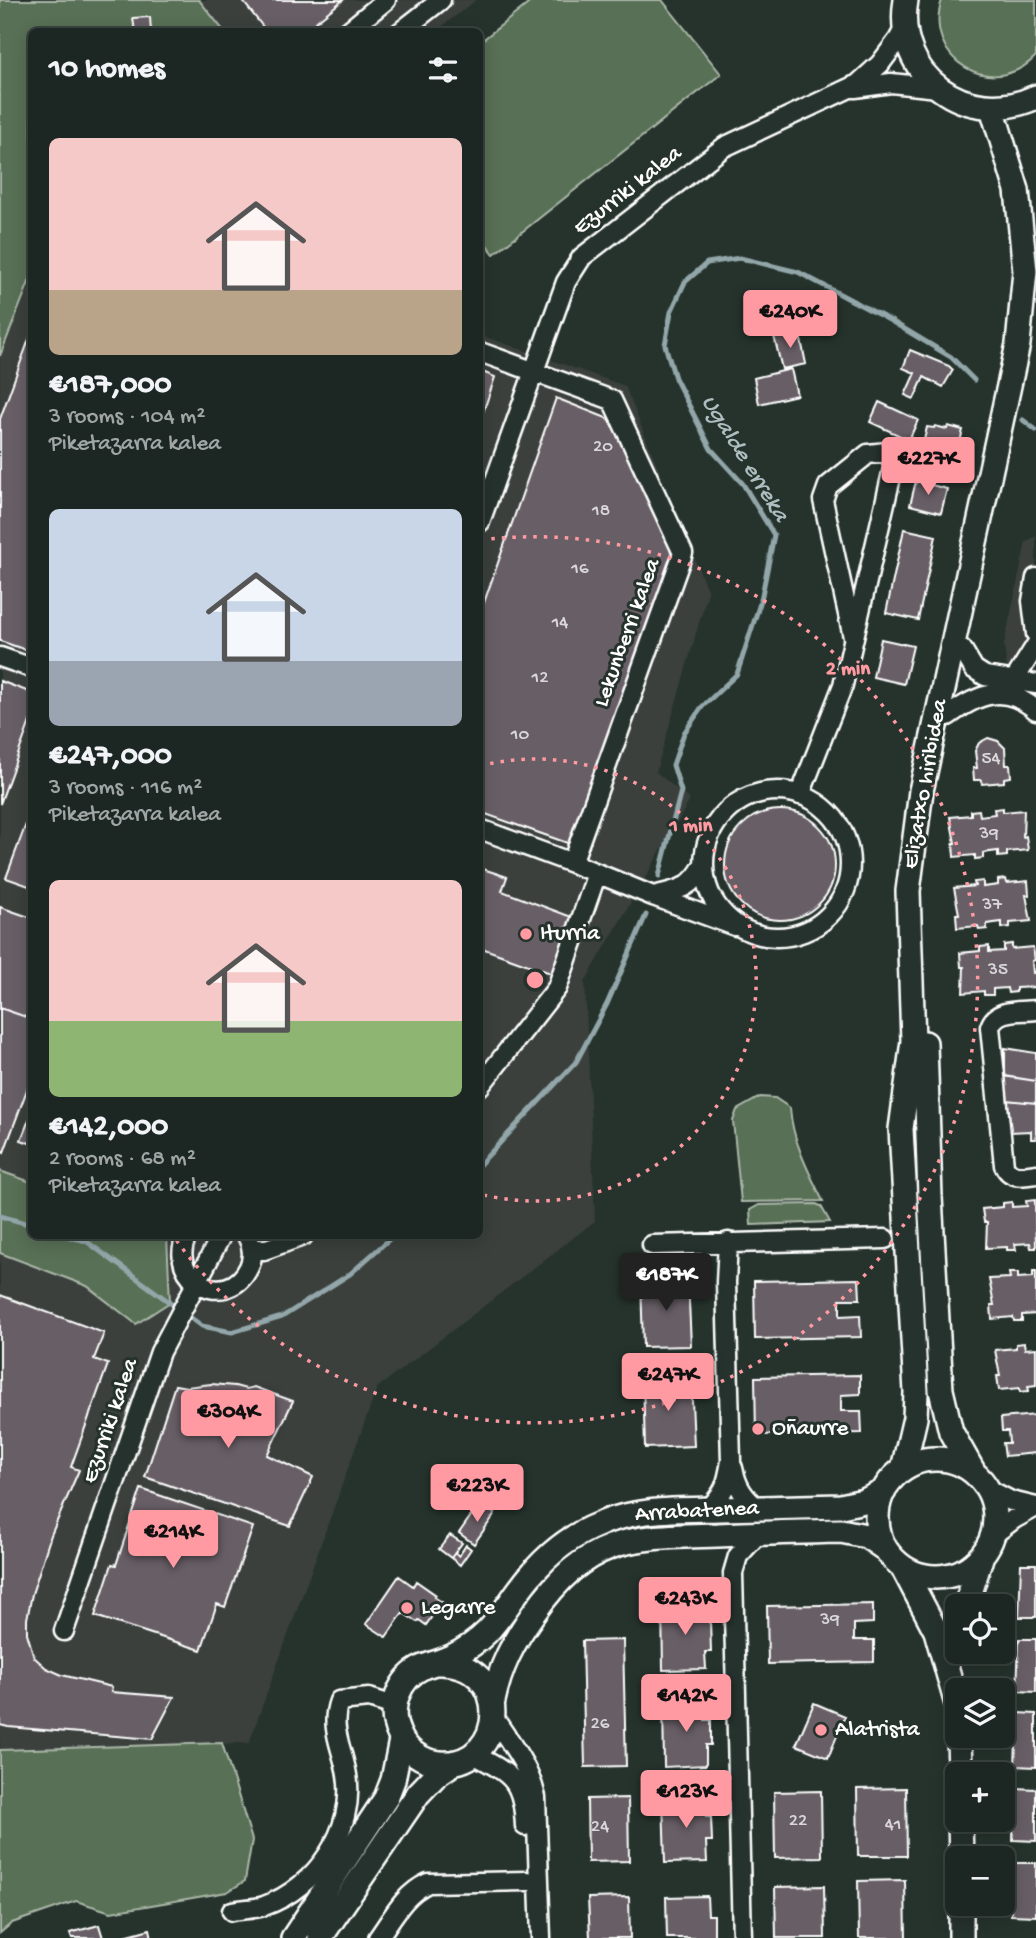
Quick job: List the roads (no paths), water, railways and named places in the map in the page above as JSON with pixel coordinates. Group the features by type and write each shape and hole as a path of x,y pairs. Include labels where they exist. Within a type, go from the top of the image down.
{"main road":[{"path":"906,0 905,27 915,61 938,88 963,102 992,108 1021,104 1036,97"},
{"name":"Elizatxo hiribidea","path":"903,1469 915,1418 916,1392 901,1129 903,1104 913,1057 907,926 911,856 921,791 1018,344 1025,271 1017,190 992,108"},
{"name":"Elizatxo hiribidea","path":"973,1471 951,1432 941,1390 918,891 925,825 1036,300"},
{"path":"949,1678 936,1631 903,1568 885,1549 877,1526 877,1514 884,1491 903,1469 916,1462 931,1459 960,1464 973,1471 988,1489 995,1512 993,1535 981,1558 969,1594"},
{"name":"Arrabatenea","path":"394,1706 404,1682 424,1667 462,1651 485,1633 539,1565 580,1534 613,1519 631,1514 841,1506 864,1501 884,1491"},
{"name":"Arrabatenea","path":"320,1938 418,1794 429,1782 484,1744 491,1732 499,1674 510,1647 549,1591 577,1564 632,1539 653,1536 854,1532 866,1536 885,1549"},
{"path":"903,1568 920,1576 948,1577 966,1570 981,1558"},
{"path":"437,1663 449,1662 472,1671 489,1689 494,1709"},
{"path":"394,1706 396,1729 411,1751 440,1763 464,1758"},
{"path":"293,1938 386,1798 398,1760 401,1740"},
{"path":"961,1916 961,1938"}],"street":[{"path":"352,28 386,0"},
{"path":"405,28 441,0"},
{"path":"845,91 870,75 905,27"},
{"path":"845,91 891,83 938,88"},
{"name":"Ezurriki kalea","path":"483,514 566,282 582,257 724,147 845,91"},
{"name":"Lekunberri kalea","path":"483,353 612,400 683,553 572,863"},
{"path":"853,637 823,500 828,486 868,454 897,451 946,467"},
{"path":"800,795 843,685 897,451"},
{"path":"1036,579 1032,601 1036,634"},
{"path":"1015,679 1036,645"},
{"path":"962,649 974,669 985,676 1036,684"},
{"path":"0,657 28,667"},
{"path":"948,716 979,696 1000,695 1028,701 1036,710"},
{"path":"483,830 748,932 782,937 807,931 828,916 838,904 848,881 849,849 839,825 816,801 792,792 754,794 732,806 715,825 706,843 704,864 709,893 736,926"},
{"path":"653,896 691,884 704,864"},
{"path":"483,1082 557,988 597,873"},
{"path":"1036,1010 1002,1013 994,1018 990,1027 1004,1165 1011,1175 1036,1174"},
{"path":"186,1239 182,1247 183,1264 190,1276 196,1282 220,1289 234,1284 245,1275 252,1260 249,1242"},
{"name":"Ezurriki kalea","path":"64,1631 160,1352 219,1239"},
{"path":"249,1242 264,1250 295,1239"},
{"path":"652,1245 885,1239"},
{"path":"707,1510 727,1485 731,1461 727,1242"},
{"path":"731,1461 737,1485 744,1497 758,1508"},
{"path":"988,1489 1011,1500 1036,1507 993,1535"},
{"path":"742,1938 733,1573 738,1556 758,1534"},
{"path":"232,1910 263,1906 284,1896 309,1879 331,1850 345,1819 349,1797 347,1774 335,1729 335,1712 339,1701 369,1698 394,1706"},
{"path":"494,1709 532,1778 536,1797 541,1938"},
{"path":"464,1758 502,1769 522,1792 529,1938"},
{"path":"378,1938 408,1896 428,1883 527,1881"}],"waterway":[{"name":"Ugalde erreka","path":"659,876 681,791 673,765 684,733 702,707 737,674 761,600 774,535 743,484 711,449 675,378 665,345 671,312 685,282 707,263 740,258 798,272 891,321 951,357 974,380"},
{"name":"Ugalde erreka","path":"1023,420 1036,430"},
{"name":"Ugalde erreka","path":"483,1161 576,1062 607,1004 646,915"},
{"name":"Ugalde erreka","path":"0,1216 28,1224"},
{"name":"Ugalde erreka","path":"78,1239 86,1241 202,1326 232,1332 282,1317 350,1274 390,1239"}],"place":[{"name":"Iturria","path":"526,934"},
{"name":"Oñaurre","path":"758,1429"},
{"name":"Legarre","path":"407,1608"},
{"name":"Alatrista","path":"821,1730"}]}
